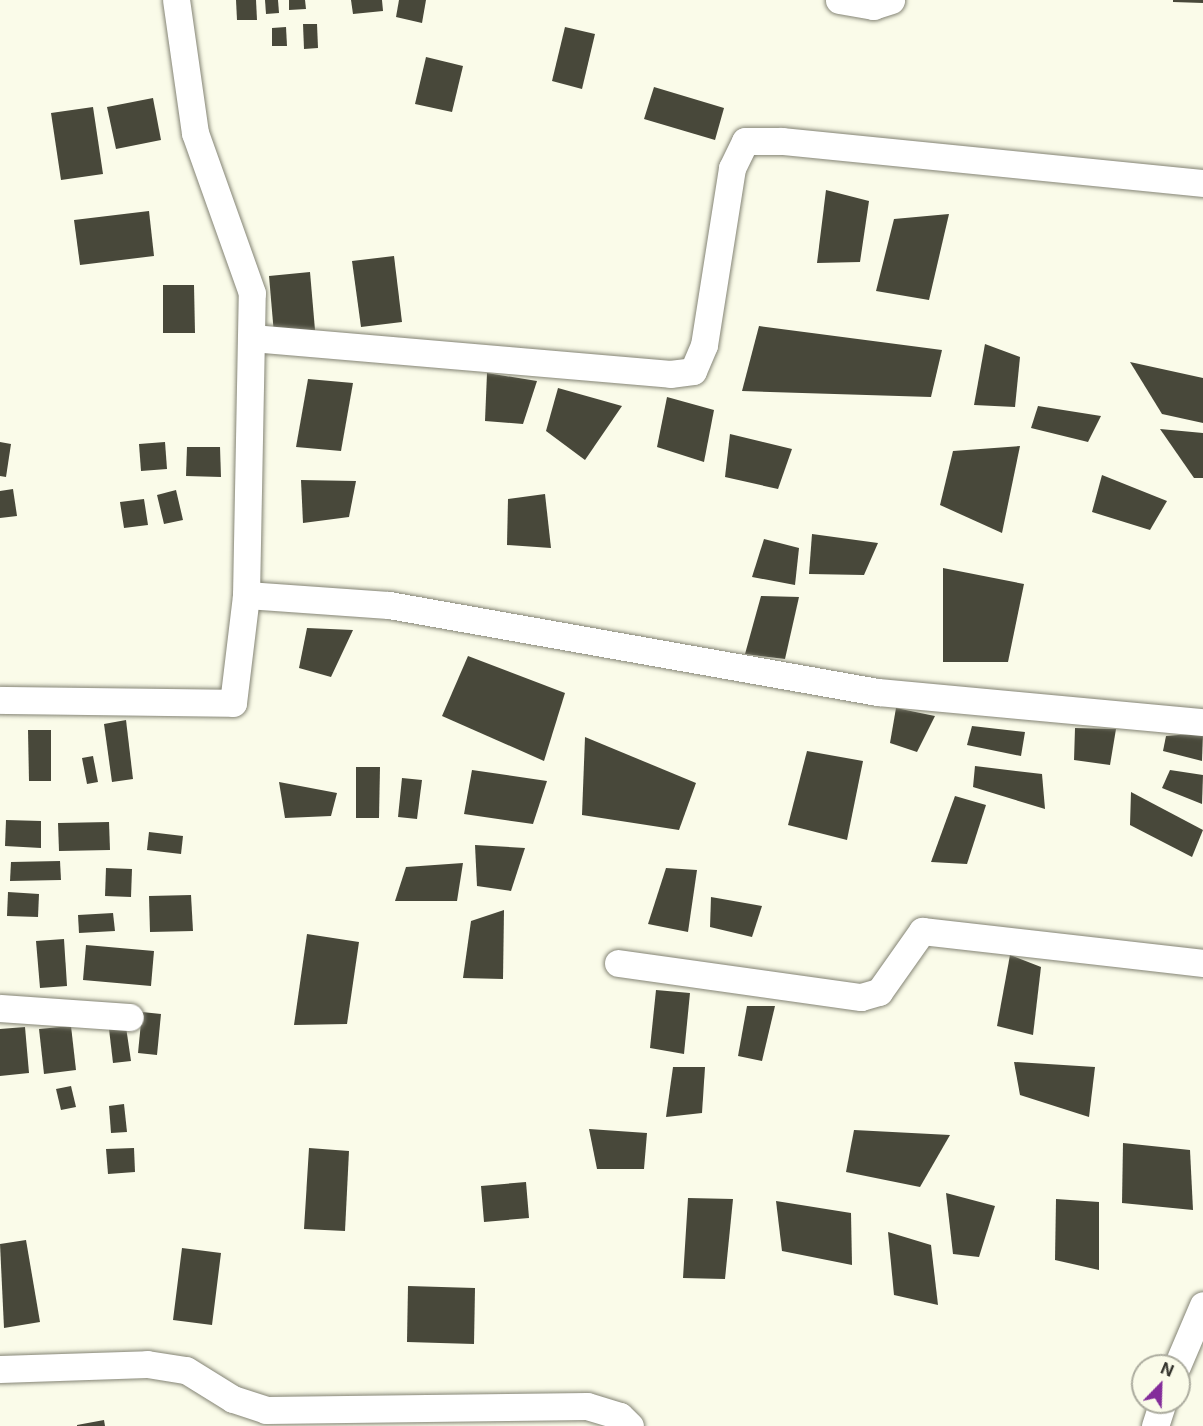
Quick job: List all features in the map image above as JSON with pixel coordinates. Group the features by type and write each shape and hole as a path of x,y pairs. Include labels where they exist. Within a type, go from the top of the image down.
{"street":[{"path":"0,700 233,703 246,595 252,293 195,133 176,0"},
{"path":"839,0 873,6 891,0"},
{"path":"252,338 670,374 693,371 704,345 732,168 745,141 782,141 1203,183"},
{"path":"246,595 389,605 878,692 1203,722"},
{"path":"618,963 861,997 879,992 922,932 1203,963"},
{"path":"0,1008 130,1017"},
{"path":"1183,1354 1203,1305"},
{"path":"0,1369 147,1364 186,1370 233,1399 266,1410 587,1406 620,1416 630,1426"}],"building":[{"path":"236,0 256,0 257,20 237,20"},
{"path":"265,0 278,0 279,13 266,14"},
{"path":"289,0 305,0 306,9 289,10"},
{"path":"351,0 382,0 383,11 353,14"},
{"path":"399,0 426,0 422,23 396,17"},
{"path":"1173,0 1203,0 1203,3 1173,2"},
{"path":"303,24 317,24 318,48 304,49"},
{"path":"286,27 287,46 272,46 272,28"},
{"path":"565,27 595,34 582,89 552,81"},
{"path":"426,57 463,66 452,112 415,104"},
{"path":"654,87 724,108 715,140 644,119"},
{"path":"153,98 161,140 116,149 107,107"},
{"path":"93,107 103,174 61,180 51,113"},
{"path":"826,190 869,201 860,262 817,263"},
{"path":"149,211 154,256 80,265 74,220"},
{"path":"949,214 929,300 876,291 894,219"},
{"path":"394,256 402,322 361,327 352,261"},
{"path":"310,272 315,330 274,334 269,276"},
{"path":"163,285 194,285 195,333 163,333"},
{"path":"759,326 942,350 931,397 742,391"},
{"path":"985,344 1020,357 1015,407 974,405"},
{"path":"1130,362 1203,378 1203,423 1162,414"},
{"path":"487,373 537,381 523,424 485,421"},
{"path":"308,379 353,383 341,451 296,447"},
{"path":"558,388 622,406 585,460 546,431"},
{"path":"667,397 714,410 704,462 657,447"},
{"path":"1038,406 1101,416 1088,442 1031,428"},
{"path":"1160,429 1203,433 1203,478 1194,478"},
{"path":"730,434 792,449 778,489 725,477"},
{"path":"0,442 11,444 6,477 0,476"},
{"path":"165,442 167,469 141,471 139,444"},
{"path":"1020,446 1002,533 940,505 953,451"},
{"path":"187,447 220,447 221,477 186,476"},
{"path":"1102,475 1167,501 1150,530 1092,512"},
{"path":"301,480 356,481 349,517 303,523"},
{"path":"13,489 17,516 0,518 0,491"},
{"path":"176,490 183,520 164,524 157,495"},
{"path":"545,494 551,548 507,545 508,499"},
{"path":"144,499 148,525 124,528 120,502"},
{"path":"812,534 878,543 864,575 809,574"},
{"path":"764,539 799,548 795,585 752,577"},
{"path":"943,568 1024,584 1008,662 943,662"},
{"path":"761,596 799,597 785,659 745,654"},
{"path":"307,628 353,630 331,677 299,668"},
{"path":"468,656 565,693 544,761 442,716"},
{"path":"896,708 935,716 917,752 890,743"},
{"path":"126,720 133,779 112,782 104,724"},
{"path":"972,726 1025,732 1021,756 967,745"},
{"path":"1075,728 1116,729 1110,765 1074,760"},
{"path":"28,730 51,730 51,781 29,781"},
{"path":"1203,733 1202,761 1163,751 1166,736"},
{"path":"585,737 696,783 679,830 582,815"},
{"path":"807,751 863,761 847,840 788,825"},
{"path":"93,756 98,782 87,784 82,758"},
{"path":"975,766 1042,774 1045,809 973,787"},
{"path":"356,767 380,767 379,818 356,818"},
{"path":"472,770 547,781 533,824 464,814"},
{"path":"1170,770 1203,775 1202,804 1162,788"},
{"path":"402,778 422,780 417,819 398,817"},
{"path":"279,782 337,793 331,816 285,818"},
{"path":"1131,792 1203,830 1192,857 1130,825"},
{"path":"955,796 986,805 967,864 931,862"},
{"path":"6,820 41,821 41,848 5,846"},
{"path":"109,822 110,850 59,851 58,823"},
{"path":"149,832 183,836 181,854 147,850"},
{"path":"475,845 525,848 511,891 477,886"},
{"path":"60,861 61,880 10,881 11,862"},
{"path":"463,863 457,901 395,901 406,867"},
{"path":"106,868 132,869 131,897 105,896"},
{"path":"666,868 697,870 688,932 648,924"},
{"path":"8,892 39,894 38,917 7,916"},
{"path":"191,895 193,931 150,932 149,896"},
{"path":"711,897 762,906 752,937 710,927"},
{"path":"504,910 503,979 463,978 471,921"},
{"path":"113,913 115,931 79,933 78,915"},
{"path":"307,934 359,942 347,1024 294,1025"},
{"path":"64,939 67,986 40,988 36,941"},
{"path":"86,945 154,951 151,986 83,980"},
{"path":"1010,955 1041,967 1033,1035 997,1026"},
{"path":"656,990 690,993 684,1054 650,1048"},
{"path":"747,1006 775,1006 762,1061 738,1056"},
{"path":"142,1012 161,1014 157,1055 138,1053"},
{"path":"71,1026 76,1070 44,1074 39,1029"},
{"path":"25,1027 29,1073 0,1076 0,1029"},
{"path":"126,1027 131,1061 113,1063 109,1029"},
{"path":"1014,1062 1095,1067 1089,1117 1020,1095"},
{"path":"673,1067 705,1067 702,1113 666,1117"},
{"path":"71,1086 76,1107 61,1110 56,1089"},
{"path":"124,1104 127,1132 111,1133 109,1106"},
{"path":"589,1129 647,1133 644,1169 597,1169"},
{"path":"854,1130 950,1135 920,1187 846,1172"},
{"path":"1123,1143 1190,1150 1193,1210 1122,1203"},
{"path":"134,1148 135,1172 108,1174 106,1149"},
{"path":"309,1148 349,1151 345,1231 304,1229"},
{"path":"526,1182 529,1218 484,1222 481,1186"},
{"path":"946,1193 995,1206 979,1257 953,1254"},
{"path":"688,1198 733,1199 725,1279 683,1278"},
{"path":"1056,1199 1099,1202 1099,1270 1055,1260"},
{"path":"776,1201 851,1213 852,1265 782,1251"},
{"path":"888,1232 931,1245 938,1305 894,1295"},
{"path":"26,1240 40,1322 4,1328 0,1244"},
{"path":"182,1248 221,1253 212,1325 173,1320"},
{"path":"408,1286 475,1288 474,1344 407,1342"},
{"path":"104,1420 105,1426 77,1426 77,1425"}]}
